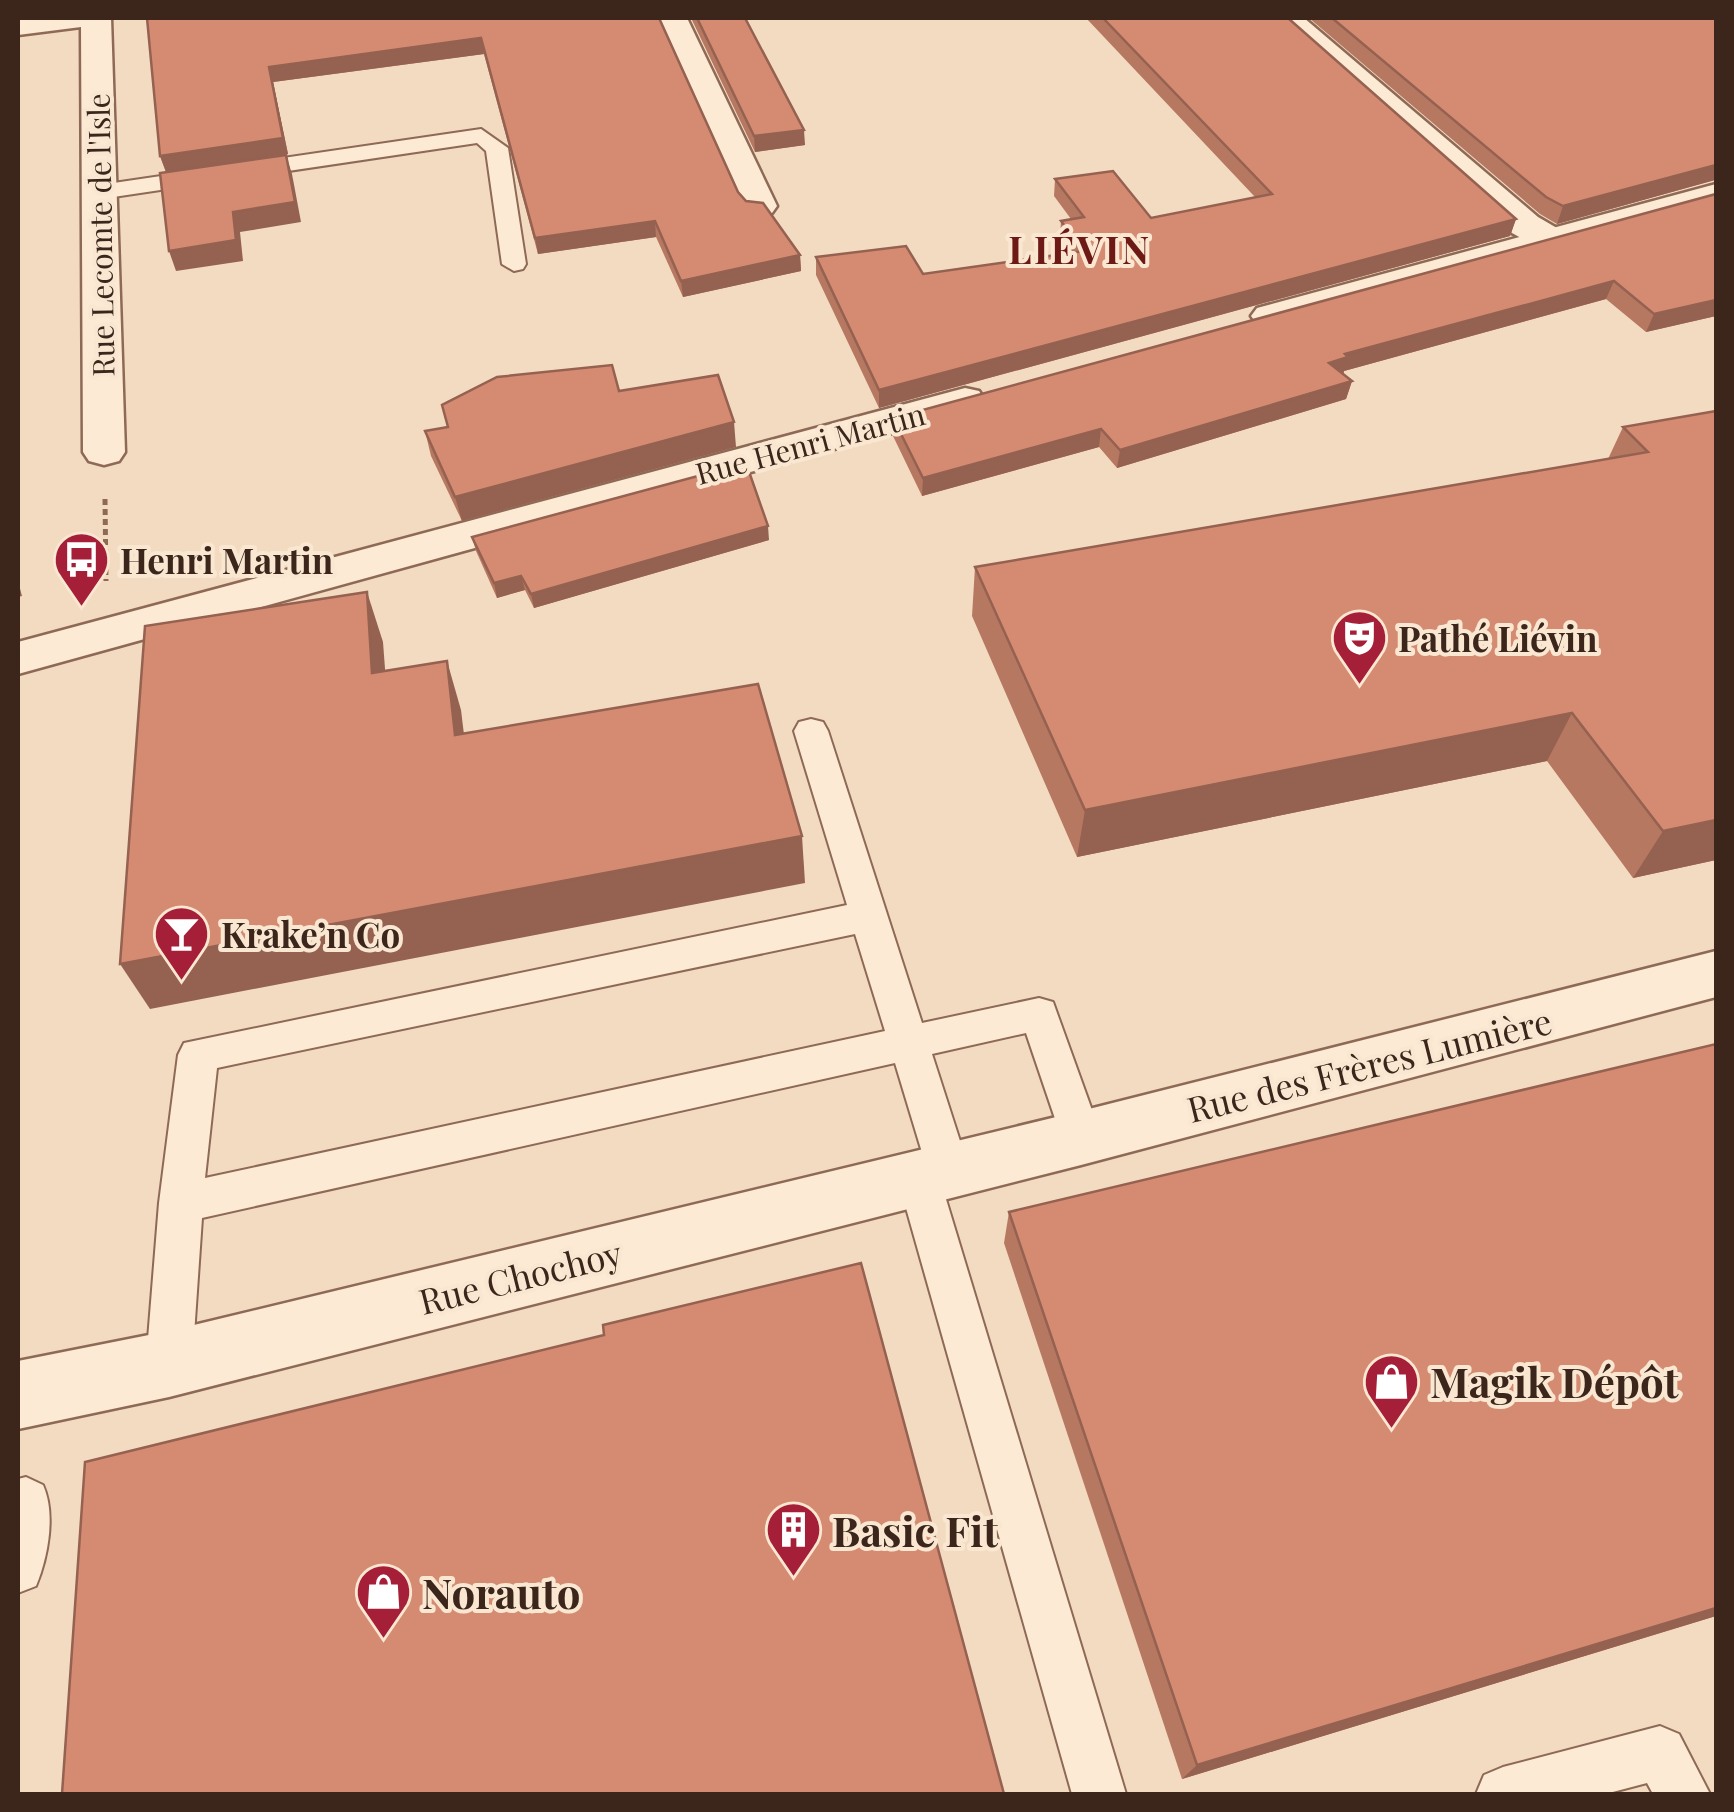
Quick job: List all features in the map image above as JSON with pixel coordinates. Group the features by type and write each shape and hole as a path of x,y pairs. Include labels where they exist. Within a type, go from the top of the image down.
{"street":[{"path":"18,26 81,18"},
{"name":"Rue Lecomte de l'Isle","path":"96,18 104,452"},
{"path":"672,18 760,206"},
{"path":"1287,18 1525,225 1549,239"},
{"path":"1226,328 1716,194"},
{"name":"Rue Henri Martin","path":"18,658 998,391"},
{"name":"Rue des Frères Lumière","path":"1051,1145 1716,974"},
{"name":"Rue Chochoy","path":"18,1395 169,1364 1051,1145"}],"lane":[{"path":"100,192 481,136 497,148 514,264"},
{"path":"810,731 908,1044 933,1172 1099,1794"},
{"path":"169,1364 181,1203 198,1055 868,916"},
{"path":"181,1203 1039,1014 1051,1145"},
{"path":"18,1503 26,1502 18,1568"},
{"path":"1503,1794 1660,1753 1683,1794"}],"path":[{"path":"104,452 106,595 119,630"}],"building":[{"path":"147,18 659,18 738,192 746,201 763,203 800,255 681,281 655,221 535,238 481,38 269,67 283,138 160,156"},
{"path":"697,18 745,18 804,130 754,136"},
{"path":"1103,18 1288,18 1516,219 879,390 816,257 906,246 923,274 1084,251 1061,221 1084,217 1055,179 1113,171 1151,218 1272,194"},
{"path":"1332,18 1716,18 1716,165 1563,206 1546,197"},
{"path":"286,155 295,202 233,212 236,240 169,251 160,173"},
{"path":"1716,194 1716,300 1654,314 1614,281 1345,354 1348,357 1329,363 1352,381 1120,450 1101,429 923,478 893,418"},
{"path":"612,365 619,391 718,375 734,422 455,497 425,431 448,427 442,405 497,377"},
{"name":"Pathé Liévin","path":"1716,411 1716,820 1663,831 1572,713 1085,810 975,567 1648,452 1623,427"},
{"path":"746,463 768,526 531,594 521,576 494,583 472,537"},
{"path":"367,592 372,673 447,661 455,735 758,684 802,836 120,964 145,626"},
{"name":"Magik Dépôt","path":"1716,1044 1716,1608 1197,1765 1009,1212"},
{"path":"861,1263 1004,1794 62,1794 85,1462 604,1335 603,1325"}],"place":[{"name":"Henri Martin","path":"81,608"},
{"name":"Pathé Liévin","path":"1359,686"},
{"name":"Krake’n Co","path":"182,982"},
{"name":"Magik Dépôt","path":"1391,1430"},
{"name":"Basic Fit","path":"793,1579"},
{"name":"Norauto","path":"383,1641"}],"district":[{"name":"LIÉVIN","path":"1080,248"}]}
